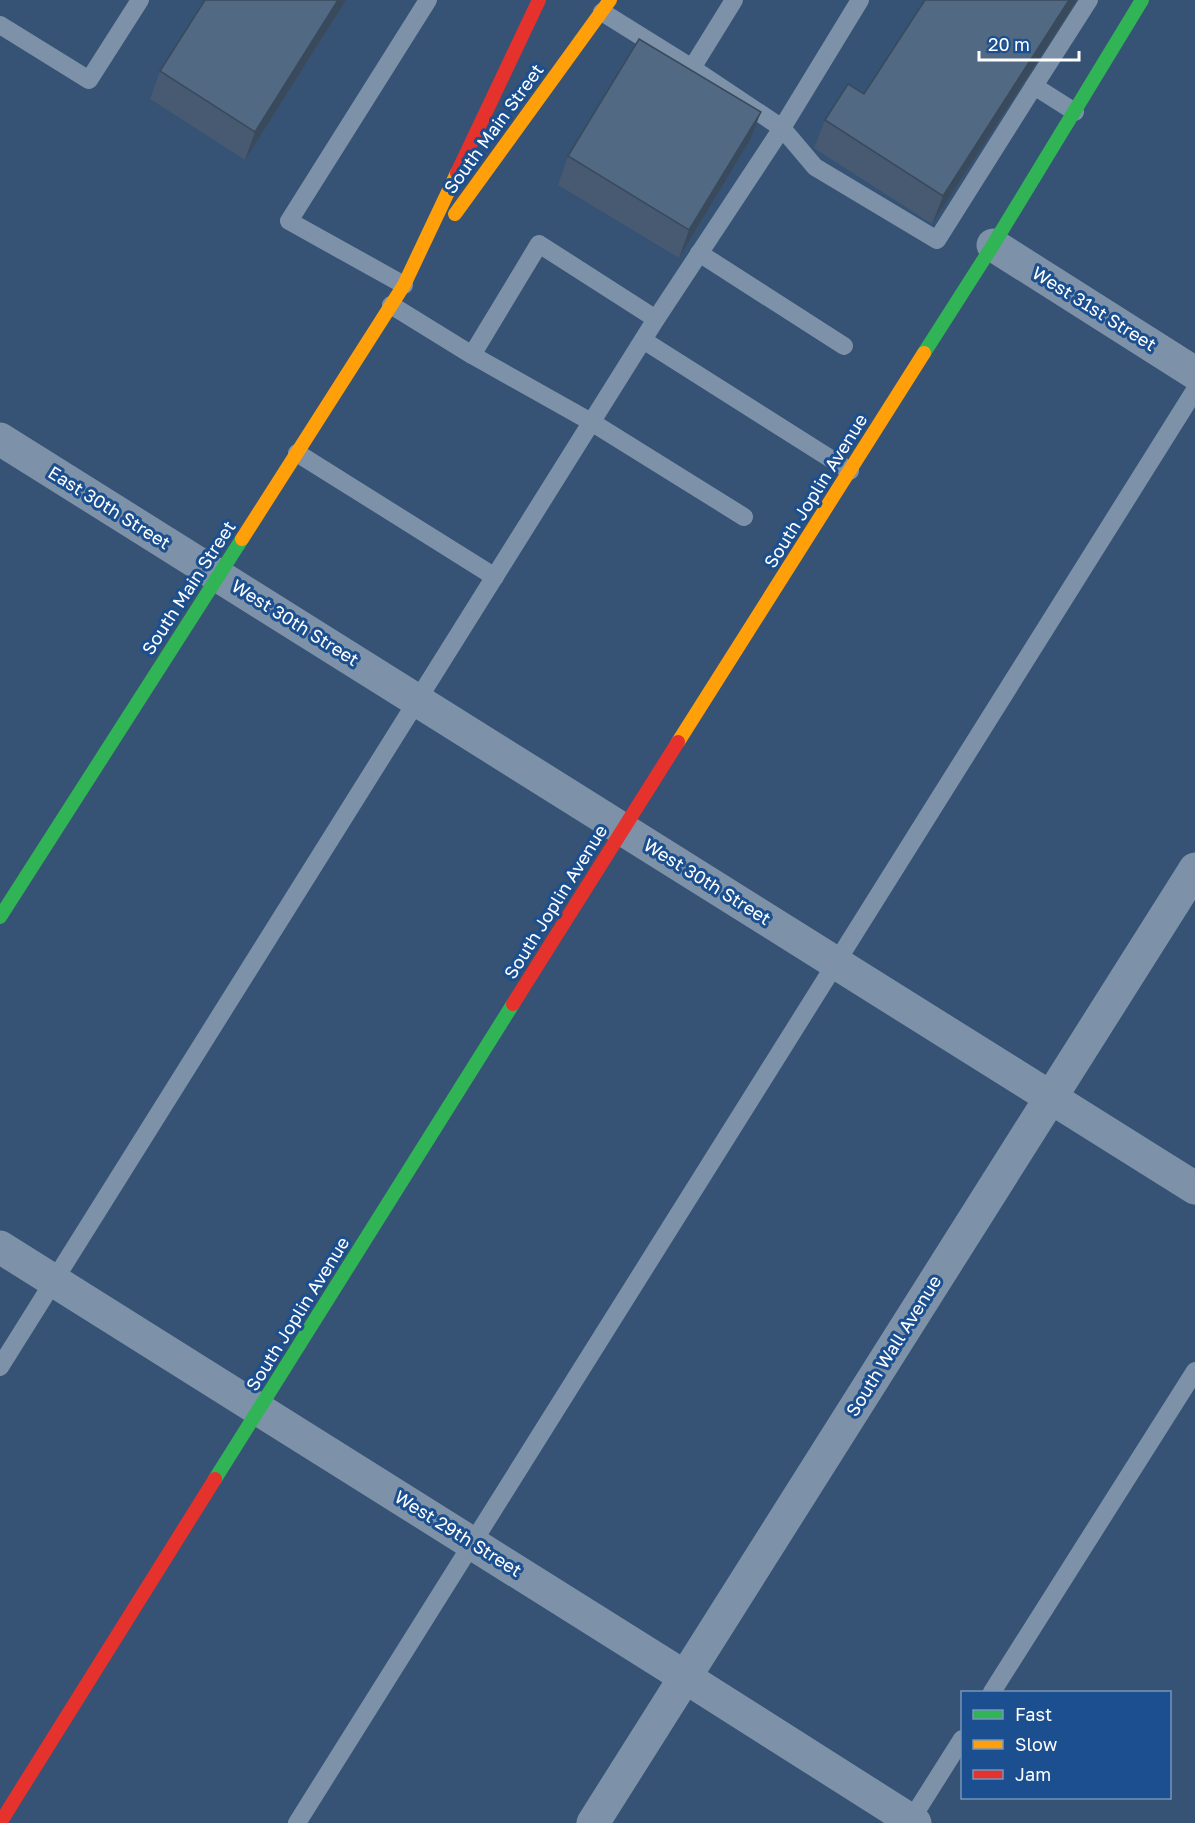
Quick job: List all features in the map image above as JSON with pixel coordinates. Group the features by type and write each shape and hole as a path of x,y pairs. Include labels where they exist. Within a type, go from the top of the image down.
{"street":[{"name":"South Main Street","path":"405,282 539,0"},
{"name":"South Joplin Avenue","path":"0,1823 993,244 1142,0"},
{"name":"South Main Street","path":"0,917 405,282 606,6"},
{"name":"West 31st Street","path":"993,244 1195,373"},
{"name":"East 30th Street","path":"1,444 218,575"},
{"name":"West 30th Street","path":"218,575 1195,1188"},
{"name":"South Wall Avenue","path":"593,1823 1195,868"},
{"name":"West 29th Street","path":"0,1247 473,1543 912,1822"}],"lane":[{"path":"0,25 89,80 140,0"},
{"path":"405,282 289,221 428,0"},
{"path":"692,68 734,0"},
{"path":"0,1367 656,319 782,128 860,0"},
{"path":"606,6 692,68 782,128 815,167 937,240 1089,0"},
{"path":"1034,86 1075,112"},
{"path":"472,355 539,244 656,319"},
{"path":"699,253 844,346"},
{"path":"391,305 472,355 592,423 744,517"},
{"path":"643,340 850,471"},
{"path":"297,1823 1195,390"},
{"path":"297,453 495,577"},
{"path":"993,1691 1195,1371"},
{"path":"912,1822 961,1742"}],"building":[{"path":"205,0 338,0 255,132 160,71"},
{"path":"925,0 1069,0 943,196 825,120 848,84 864,94"},
{"path":"639,39 761,112 689,230 568,156"}],"traffic: fast":[{"path":"924,353 993,245 1142,0"},
{"path":"0,917 242,539"},
{"path":"215,1479 513,1004"}],"traffic: slow":[{"path":"455,214 610,0"},
{"path":"242,539 404,285 457,173"},
{"path":"678,742 924,353"}],"traffic: jam":[{"path":"457,173 539,0"},
{"path":"513,1004 678,742"},
{"path":"0,1823 215,1479"}]}
